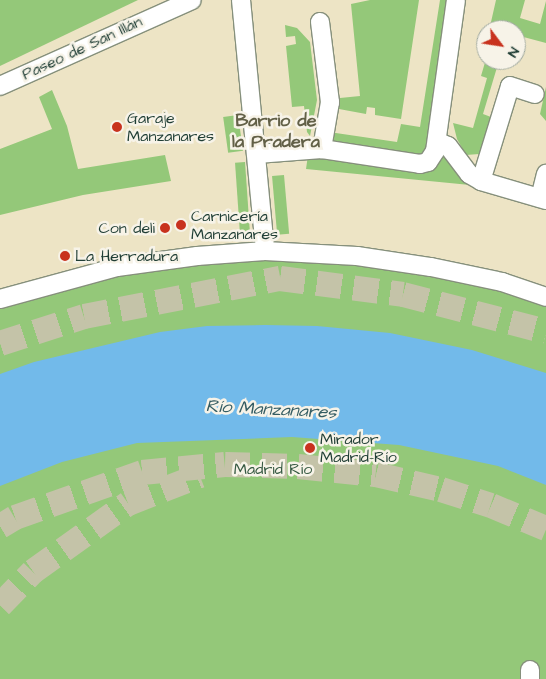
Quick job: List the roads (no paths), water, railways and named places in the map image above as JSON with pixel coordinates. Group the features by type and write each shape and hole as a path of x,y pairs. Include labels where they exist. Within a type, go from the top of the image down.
{"street":[{"name":"Paseo de San Illán","path":"0,86 192,0"},
{"path":"241,0 265,251"},
{"path":"435,151 456,0"},
{"path":"320,22 330,102 322,148"},
{"path":"481,182 510,86 535,94"},
{"path":"257,154 322,148 420,164 428,162 439,145 448,146 469,174 481,182 543,199 546,174"},
{"path":"0,299 117,267 196,256 265,251 357,256 431,267 502,282 546,297"}],"water":[{"name":"Río Manzanares","path":"207,326 317,326 390,333 472,350 546,373 546,485 498,466 399,445 292,437 137,443 62,462 0,486 0,374 34,362 160,332"}],"tunnel":[{"path":"0,343 84,316 280,278 403,294 546,331"},
{"path":"0,526 15,517 142,472 225,464 298,466 376,474 441,489 491,505 546,528"},
{"path":"0,605 33,571 128,503 200,475"}],"place":[{"name":"Garaje Manzanares","path":"117,127"},
{"name":"Carnicería Manzanares","path":"181,225"},
{"name":"Con deli","path":"165,228"},
{"name":"La Herradura","path":"65,256"},
{"name":"Mirador Madrid-Río","path":"310,448"}],"district":[{"name":"Barrio de la Pradera","path":"276,132"}],"park label":[{"name":"Madrid Río","path":"273,469"}]}
